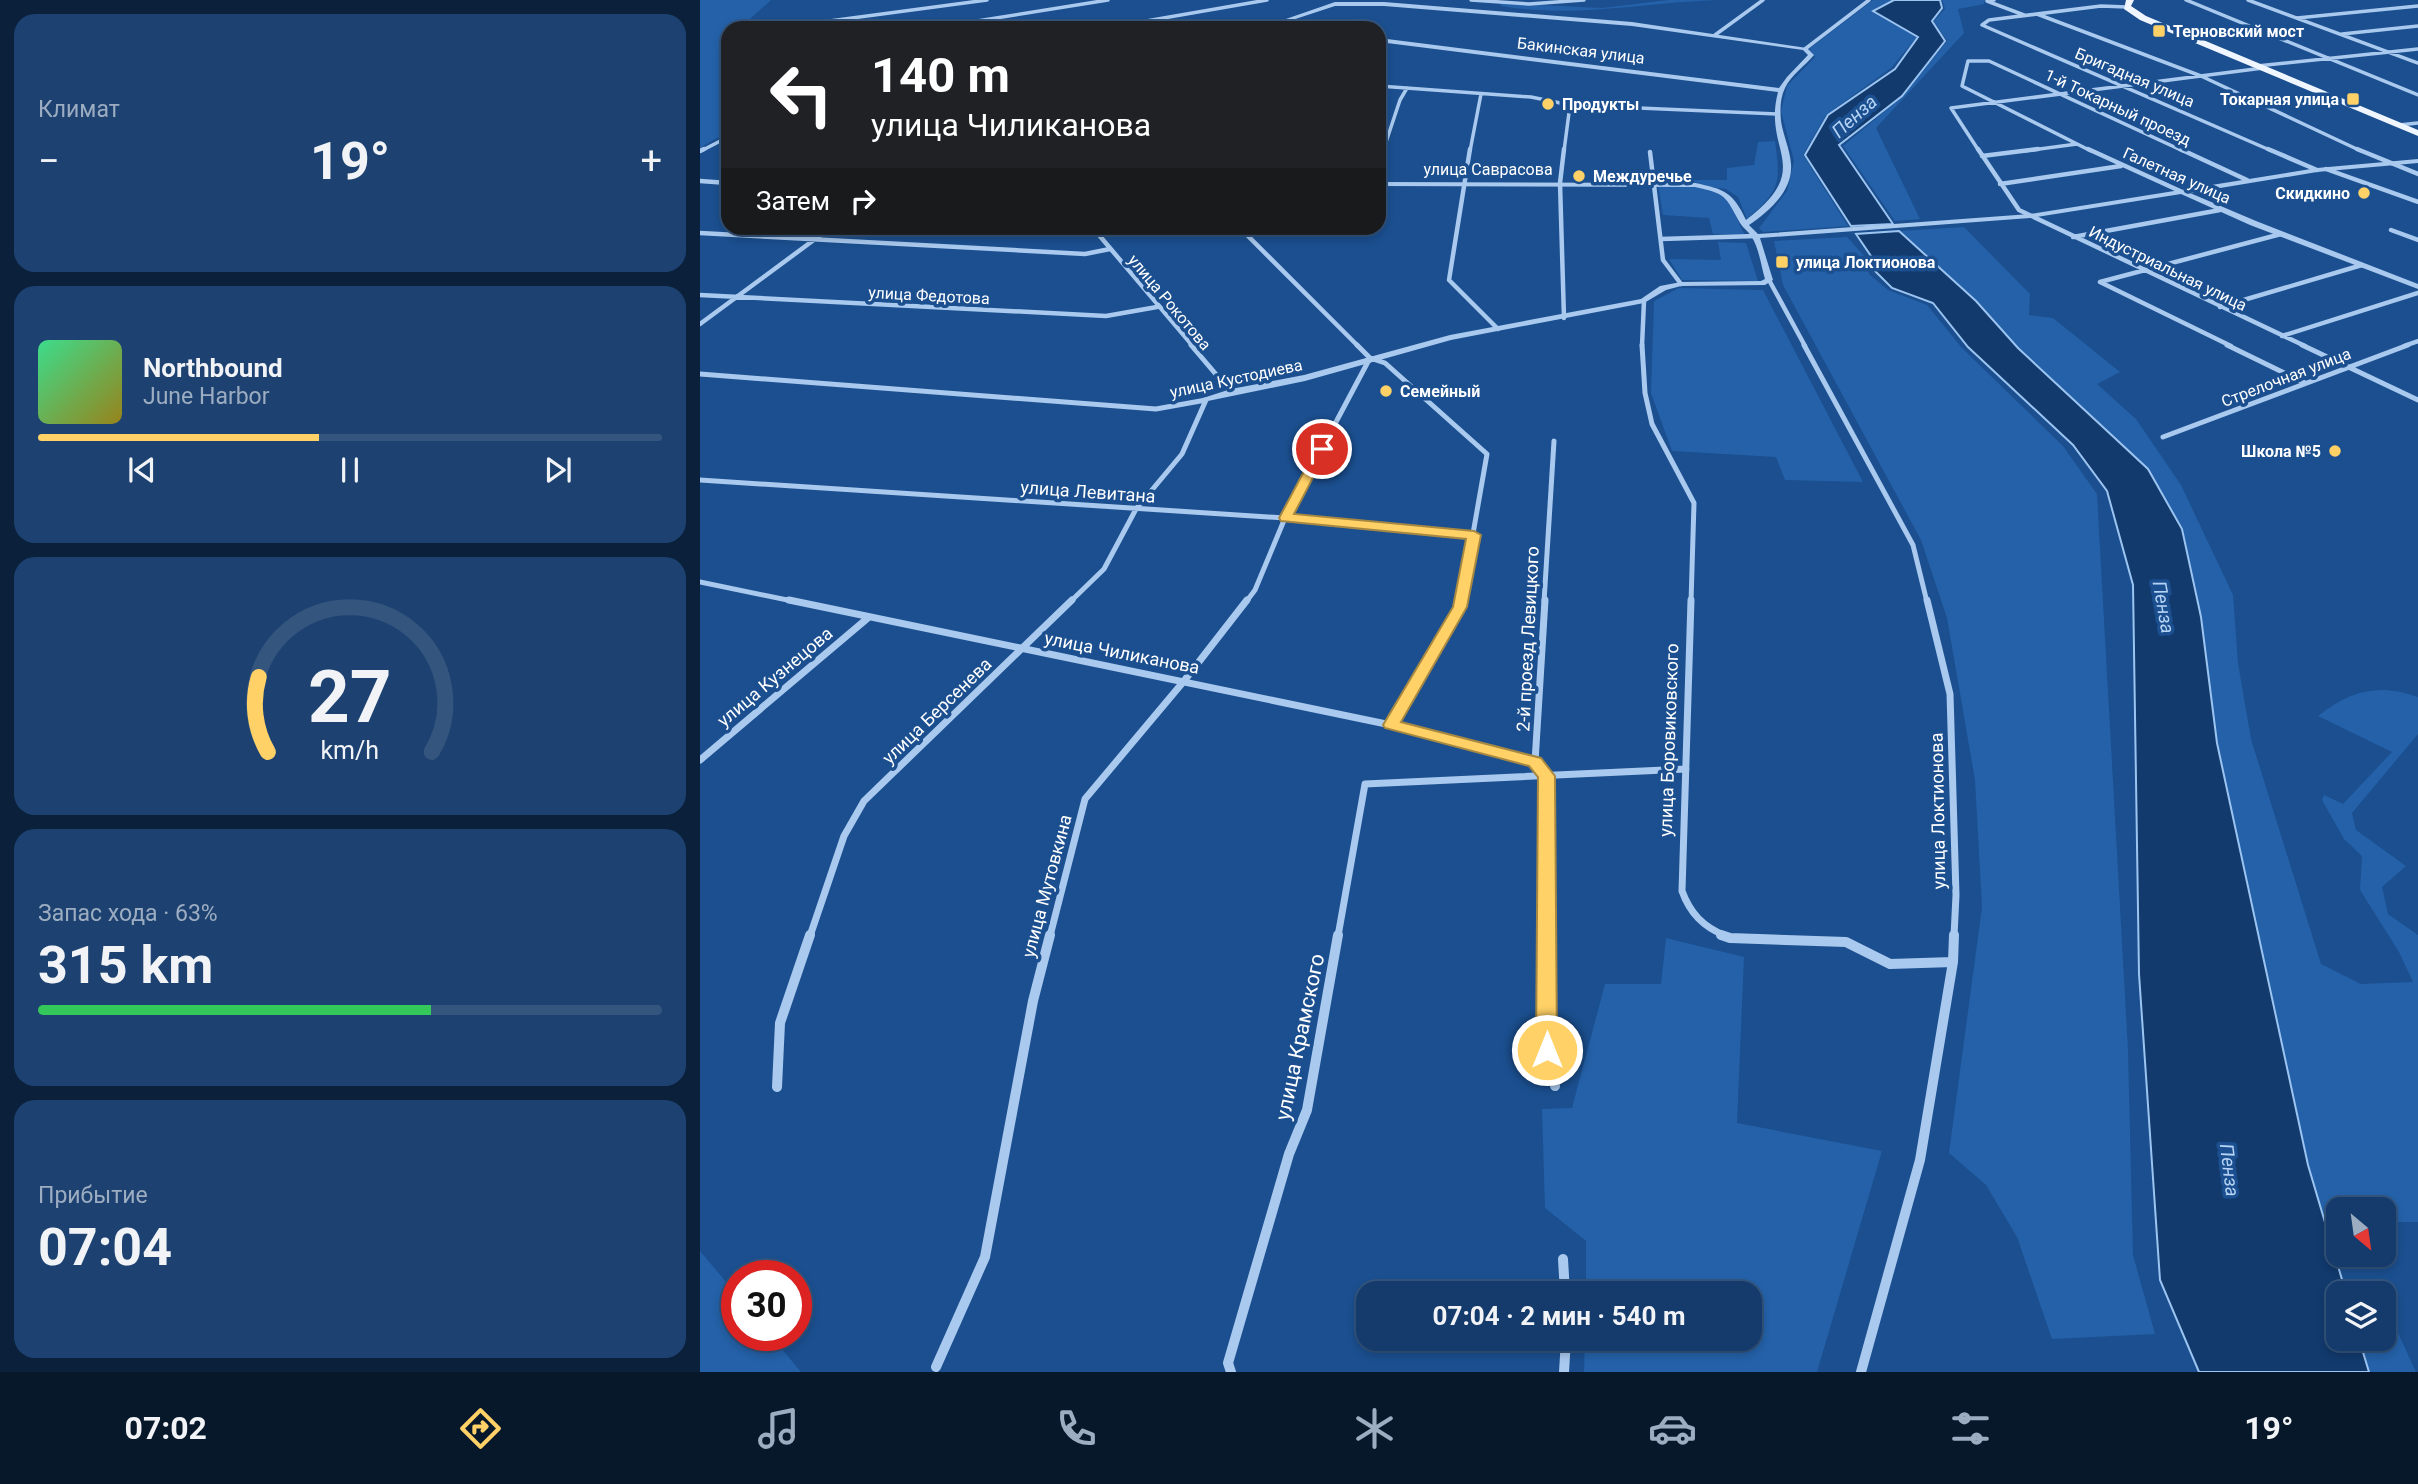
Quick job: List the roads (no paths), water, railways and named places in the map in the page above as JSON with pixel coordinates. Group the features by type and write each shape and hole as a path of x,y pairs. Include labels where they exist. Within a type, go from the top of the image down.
{"main road":[{"path":"2128,3 2143,18 2418,133"}],"street":[{"path":"830,21 987,0"},
{"path":"977,21 1108,0"},
{"path":"1147,21 1267,0"},
{"path":"1471,0 1529,4 1584,0"},
{"path":"1715,35 1737,19 1749,6 1763,0"},
{"path":"1805,49 1869,0"},
{"path":"1994,0 1987,1 2025,15 2128,3"},
{"path":"2094,0 2107,6"},
{"path":"2186,0 2418,95"},
{"path":"2248,0 2418,63"},
{"path":"2406,0 2418,5"},
{"path":"1282,21 1333,2 1384,4 1715,35 1805,49 1811,55 1780,90 1777,114 1780,141 1787,153 1787,175 1781,191 1769,206 1745,225"},
{"path":"2295,18 2418,5"},
{"path":"2037,14 2201,76 2418,174"},
{"name":"Бригадная улица","path":"2025,15 1989,20 1982,24 2316,170"},
{"path":"2340,34 2418,26"},
{"name":"Бакинская улица","path":"1386,41 1780,90"},
{"path":"1994,102 2418,49"},
{"name":"1-й Токарный проезд","path":"1977,60 1989,61 2247,180"},
{"name":"Галетная улица","path":"1977,60 1968,61 1962,86 2122,166 2220,210 2418,287"},
{"path":"1386,86 1531,97 1570,105 1777,114"},
{"path":"1386,142 1400,100 1407,88"},
{"path":"1481,94 1463,183 1449,279 1498,329"},
{"name":"Индустриальная улица","path":"1994,102 1951,108 2019,210 2418,400"},
{"path":"1564,318 1560,183 1570,105"},
{"path":"2399,125 2418,123"},
{"path":"700,151 721,140"},
{"path":"1982,156 2078,144"},
{"path":"1650,152 1663,260 1681,284"},
{"path":"1661,239 1849,231 2030,216 2316,170 2418,160"},
{"path":"2000,184 2122,166"},
{"path":"2326,169 2418,202"},
{"path":"700,181 721,182"},
{"name":"улица Саврасова","path":"1386,184 1695,185 1718,189 1732,197 1745,225 1756,236"},
{"path":"2073,237 2220,210"},
{"path":"2391,230 2418,240"},
{"path":"700,233 721,234"},
{"path":"2281,234 2100,282 2305,383"},
{"path":"738,235 1084,254 1110,249"},
{"path":"700,324 820,235"},
{"name":"улица Рокотова","path":"1099,235 1231,392"},
{"path":"1247,235 1370,358 1385,363 1487,454 1460,607 1391,725"},
{"path":"1644,301 1663,288 1681,284 1769,281 1756,236"},
{"path":"2220,307 2362,265"},
{"name":"улица Локтионова","path":"1769,281 1913,545 1950,694 1956,895 1953,961 1920,1160 1861,1372"},
{"path":"2281,336 2418,293"},
{"name":"улица Федотова","path":"700,295 1106,316 1157,307"},
{"name":"улица Кустодиева","path":"700,374 1156,409 1305,378 1450,338 1644,301"},
{"name":"улица Боровиковского","path":"1644,301 1644,380 1650,414 1659,439 1694,503 1682,891 1687,908 1712,932 1730,938 1846,943 1891,964 1953,961"},
{"name":"Стрелочная улица","path":"2163,437 2418,341"},
{"name":"улица Мутовкина","path":"936,1367 985,1257 1032,1002 1086,799 1255,590 1286,518 1370,358"},
{"name":"улица Берсенева","path":"777,1087 780,1023 844,836 864,802 1104,569 1136,509 1182,454 1206,400"},
{"name":"2-й проезд Левицкого","path":"1535,762 1554,441"},
{"name":"улица Левитана","path":"700,480 1286,518 1474,535"},
{"path":"700,589 704,582"},
{"name":"улица Чиликанова","path":"704,582 1391,725 1535,762"},
{"name":"улица Кузнецова","path":"700,760 869,617"},
{"path":"1535,762 1547,776 1547,1050 1555,1086"},
{"path":"1547,776 1686,769"},
{"name":"улица Крамского","path":"1231,1372 1228,1363 1289,1154 1307,1110 1365,784 1547,776"},
{"path":"1563,1259 1564,1281"},
{"path":"1564,1372 1565,1351"}],"water":[{"name":"Пенза","path":"1894,0 1940,0 1942,8 1932,21 1945,41 1902,96 1839,145 1893,224 1851,226 1805,155 1828,115 1895,69 1918,37 1873,11"},
{"name":"Пенза","path":"1899,231 1976,301 2018,348 2148,469 2182,529 2201,617 2217,743 2308,1165 2326,1226 2326,1267 2338,1267 2342,1281 2326,1281 2326,1351 2363,1351 2369,1372 2199,1372 2160,1280 2139,974 2133,585 2107,491 2073,445 1968,347 1933,303 1892,288 1875,271 1873,259 1856,234"}],"place":[{"name":"Терновский мост","path":"2159,31"},
{"name":"Токарная улица","path":"2353,99"},
{"name":"Продукты","path":"1548,104"},
{"name":"Междуречье","path":"1579,176"},
{"name":"Скидкино","path":"2364,193"},
{"name":"улица Локтионова","path":"1782,262"},
{"name":"Семейный","path":"1386,391"},
{"name":"Школа №5","path":"2335,451"}]}
